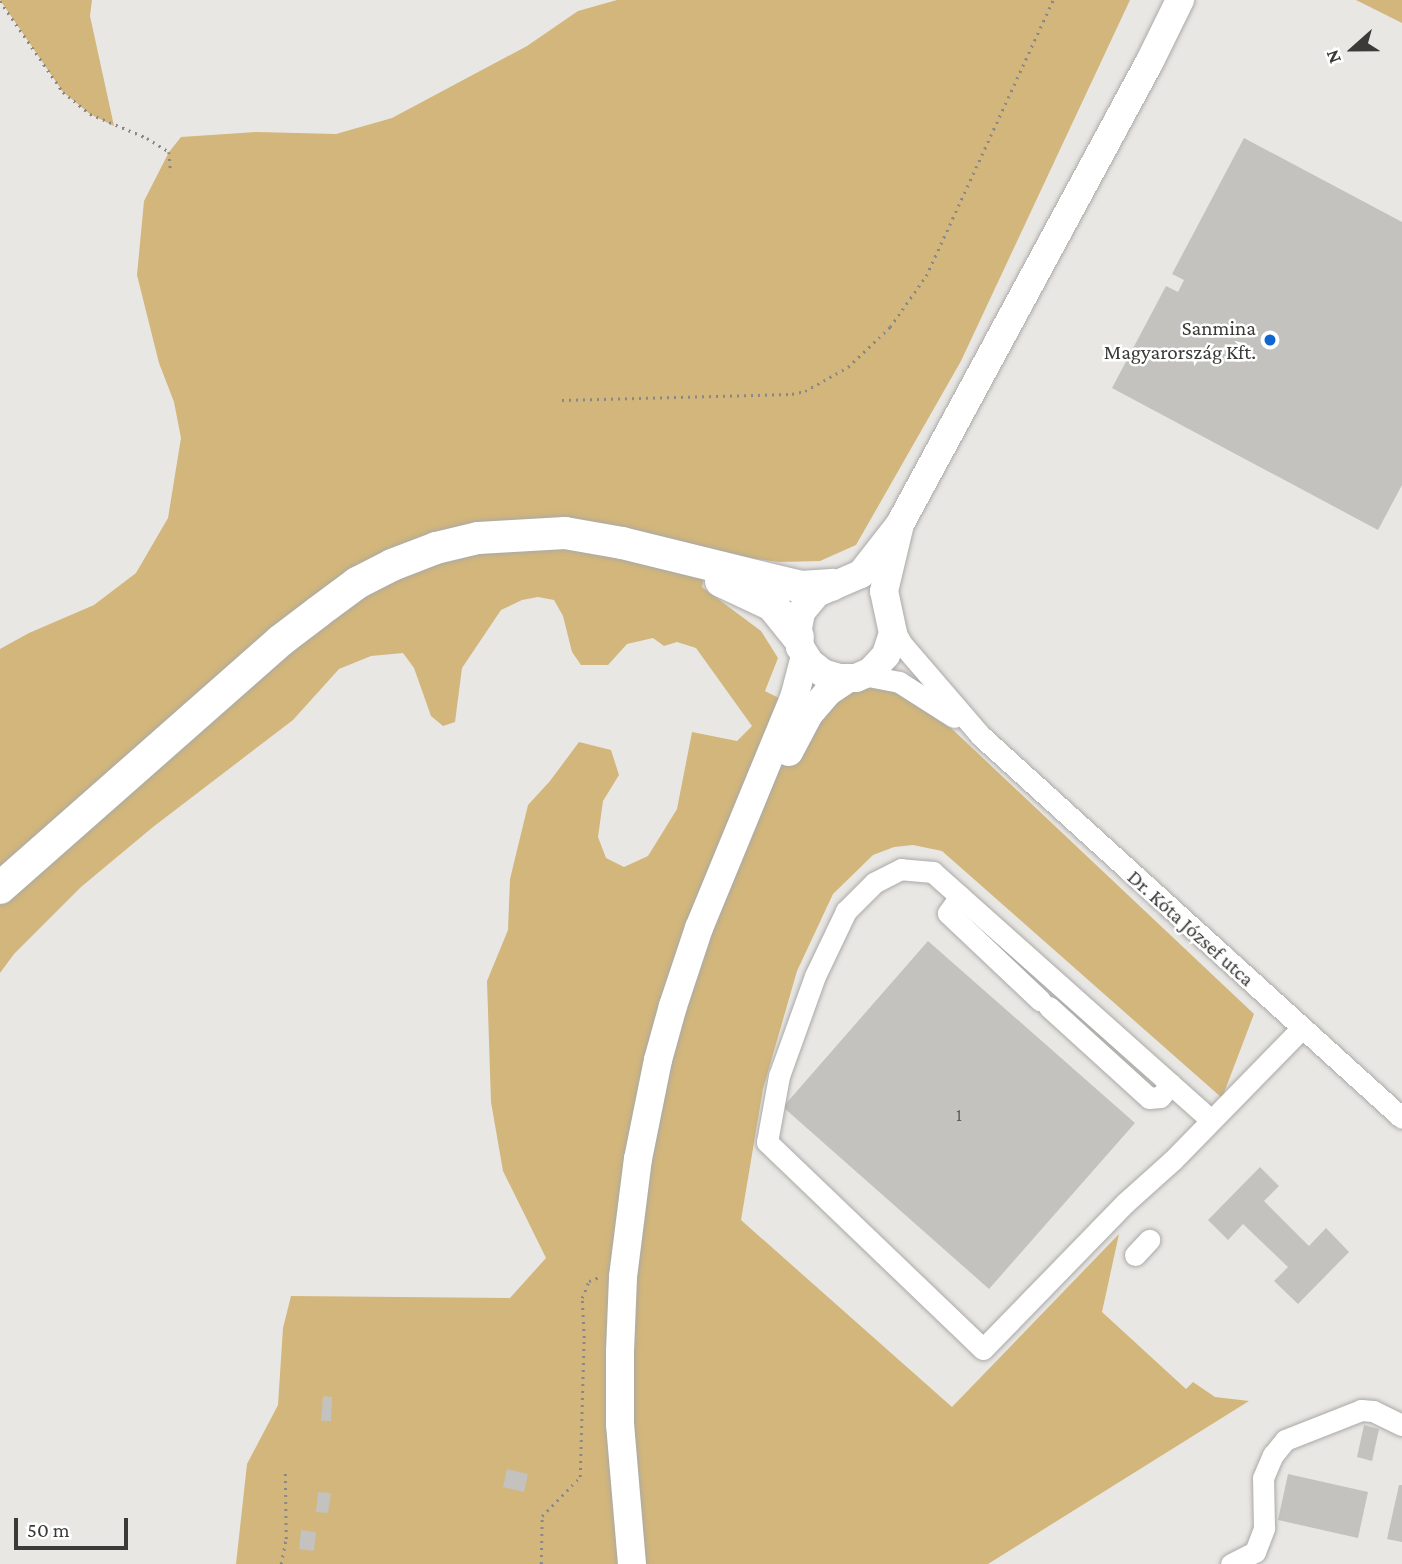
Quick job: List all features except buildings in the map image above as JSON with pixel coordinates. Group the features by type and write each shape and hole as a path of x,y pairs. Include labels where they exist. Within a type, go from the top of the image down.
{"highway":[{"path":"0,888 280,641 357,583 391,565 436,548 478,538 565,533 622,543 801,587 832,585"},
{"path":"680,559 772,605 801,646"}],"main road":[{"path":"632,1564 620,1424 623,1277 632,1194 658,1060 699,928 738,840 794,698 801,646 799,620 805,605 817,593 861,574 900,524 1150,61 1180,0"},
{"path":"738,840 809,714 828,691 876,667 886,655 890,617 884,591 900,524"},
{"path":"832,585 848,583 863,587 877,596 890,617"},
{"path":"801,646 823,673 855,677"}],"street":[{"path":"890,617 901,643 981,736"},
{"path":"855,677 880,676 915,690 981,736"},
{"name":"Dr. Kóta József utca","path":"981,736 1402,1118"},
{"path":"1211,1120 933,872 901,869 874,883 846,911 815,976 779,1076 767,1142 983,1349 1211,1120 1302,1028"},
{"path":"960,896 948,913 1122,1074 1149,1098 1160,1097 1171,1084"},
{"path":"1122,1074 1139,1056"},
{"path":"1230,1564 1255,1552 1264,1528 1263,1478 1273,1455 1284,1440 1362,1410 1373,1411 1402,1425"}],"path":[{"path":"562,400 792,394 805,391 848,367 890,327 926,276 1053,0"},
{"path":"0,1 63,92 90,114 147,138 170,152 172,173"},
{"path":"541,1564 542,1516 580,1478 584,1338 582,1298 589,1281 602,1276 623,1277"},
{"path":"281,1564 286,1539 285,1471"}],"shaded area":[{"path":"0,0 92,0 90,16 114,126 90,114 63,92"},
{"path":"617,0 1130,0 961,361 856,545 820,561 779,562 708,553 702,587 761,631 778,658 765,691 808,713 865,680 908,693 950,727 1254,1014 1222,1098 942,851 913,845 894,847 873,855 833,894 797,971 763,1089 741,1220 952,1407 1119,1234 1102,1312 1186,1389 1193,1382 1215,1397 1249,1401 988,1564 236,1564 247,1464 278,1405 283,1328 291,1296 510,1298 546,1258 503,1171 491,1102 487,981 508,930 510,879 528,805 579,742 611,750 619,775 603,801 598,837 606,858 624,867 648,856 677,809 692,732 737,741 752,726 696,648 677,642 664,646 653,638 627,644 608,665 581,665 572,652 563,616 554,600 538,597 522,600 501,610 462,668 455,722 443,726 431,716 414,668 403,653 371,656 339,669 293,720 153,827 81,887 14,954 0,973 0,649 29,633 94,605 136,573 168,518 181,438 174,402 159,363 137,275 144,201 169,152 181,137 257,132 336,134 392,118 527,46 578,11"},
{"path":"1356,0 1402,0 1402,23"}],"place":[{"name":"Sanmina Magyarország Kft.","path":"1270,340"}]}
